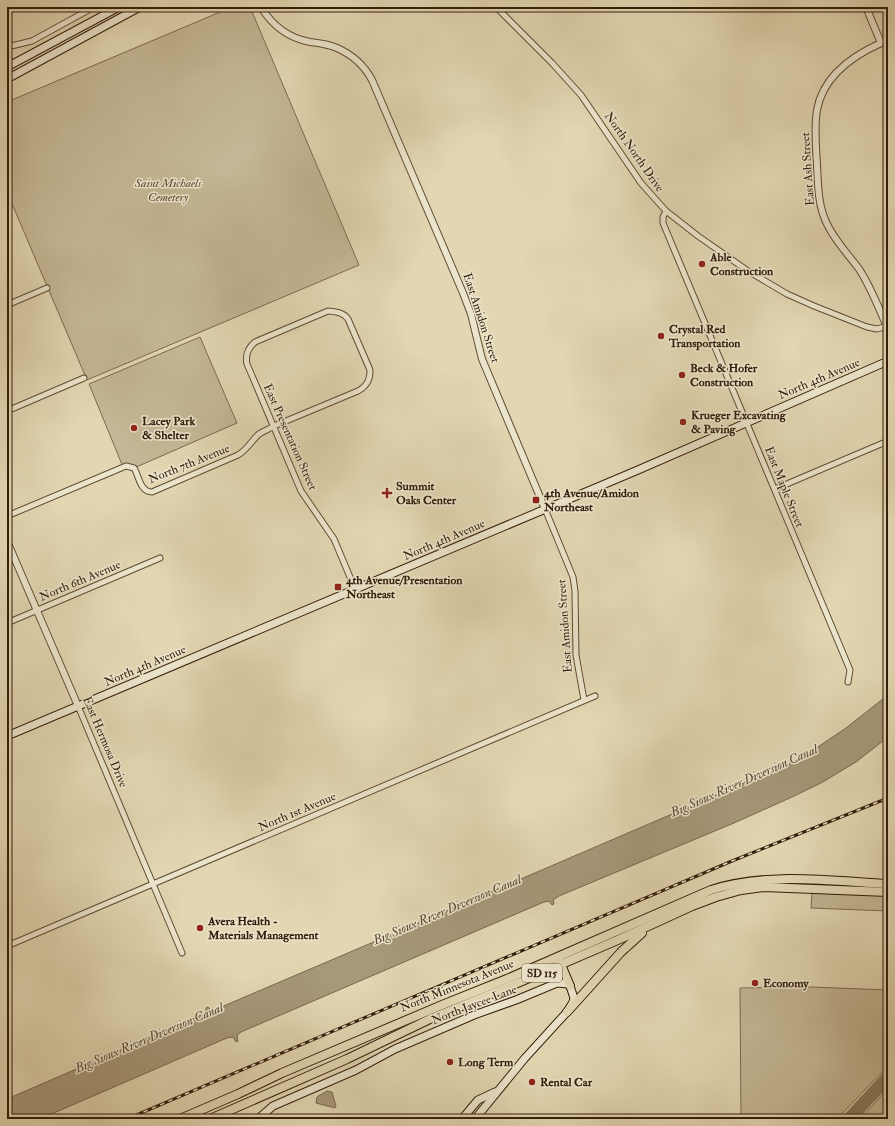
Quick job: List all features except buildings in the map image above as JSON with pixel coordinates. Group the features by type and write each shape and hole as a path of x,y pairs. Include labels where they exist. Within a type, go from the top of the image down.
{"main road":[{"path":"7,68 119,7"},
{"path":"7,79 140,7"},
{"name":"North 4th Avenue","path":"7,736 545,509 888,361"},
{"name":"North Minnesota Avenue","path":"210,1119 347,1059 700,894 732,884 778,879 888,884"},
{"name":"North Minnesota Avenue","path":"186,1118 282,1073 372,1034 559,961 620,939 667,917 716,897 752,888 778,887 888,892"},
{"path":"475,1119 525,1058 627,945 642,933 667,917"},
{"path":"559,961 574,998 567,1012"},
{"name":"North Jaycee Lane","path":"258,1119 272,1106 356,1070 402,1046 474,1015 557,983 566,983 570,986"},
{"path":"462,1119 478,1100 498,1090"}],"street":[{"path":"7,47 32,41 94,7"},
{"name":"East Amidon Street","path":"261,7 272,22 287,34 302,40 335,47 353,56 361,64 372,80 463,293 471,314 481,354 573,577 575,591 576,655 584,700"},
{"name":"North North Drive","path":"496,7 552,63 581,95 641,183 666,211 698,236 748,271 787,294 867,327 877,329 887,328"},
{"name":"East Ash Street","path":"866,7 882,43 860,52 840,68 828,83 819,100 815,138 819,194 824,217 835,238 864,276 887,328"},
{"name":"East Maple Street","path":"666,211 662,216 663,223 850,670 848,682"},
{"path":"7,305 47,288"},
{"name":"North 7th Avenue","path":"7,516 126,466 134,468 145,490 152,492 238,455 245,451 260,434 274,426 358,391 369,381 370,376 370,370 348,319 346,316 337,312 328,311 255,342 250,346 247,354"},
{"name":"East Presentation Street","path":"247,354 247,364 301,491 334,539 355,589"},
{"path":"7,411 84,378"},
{"path":"775,489 888,441"},
{"name":"East Hermosa Drive","path":"7,541 182,953"},
{"name":"North 6th Avenue","path":"7,623 160,558"},
{"name":"North 1st Avenue","path":"7,946 594,696"}],"green space":[{"name":"Saint Michaels Cemetery","path":"232,7 250,7 359,265 87,380 7,192 7,102"},
{"path":"200,337 237,423 134,468 123,467 89,384"},
{"path":"812,893 888,896 888,911 811,908"},
{"path":"812,987 888,990 888,1066 837,1119 741,1119 740,988"},
{"path":"888,1088 888,1119 860,1119"}],"water":[{"name":"Big Sioux River Diversion Canal","path":"888,695 888,737 856,762 821,783 792,797 734,823 559,896 553,900 554,904 552,905 549,901 544,902 241,1032 237,1035 238,1041 236,1042 233,1037 227,1038 40,1119 7,1119 7,1099 206,1013 206,1008 208,1007 212,1011 800,759 846,728"},
{"path":"327,1091 332,1092 336,1106 335,1108 316,1103 317,1097"}],"taxiway":[{"path":"849,1119 888,1077"}],"railway":[{"path":"127,1119 732,861 888,798"}],"place":[{"name":"Able Construction","path":"702,264"},
{"name":"Crystal Red Transportation","path":"661,336"},
{"name":"Beck & Hofer Construction","path":"682,375"},
{"name":"Krueger Excavating & Paving","path":"683,422"},
{"name":"Lacey Park & Shelter","path":"134,428"},
{"name":"Summit Oaks Center","path":"387,493"},
{"name":"4th Avenue/Amidon Northeast","path":"536,500"},
{"name":"4th Avenue/Presentation Northeast","path":"338,587"},
{"name":"Avera Health - Materials Management","path":"200,928"},
{"name":"Economy","path":"755,983"},
{"name":"Long Term","path":"450,1062"},
{"name":"Rental Car","path":"532,1082"}]}
